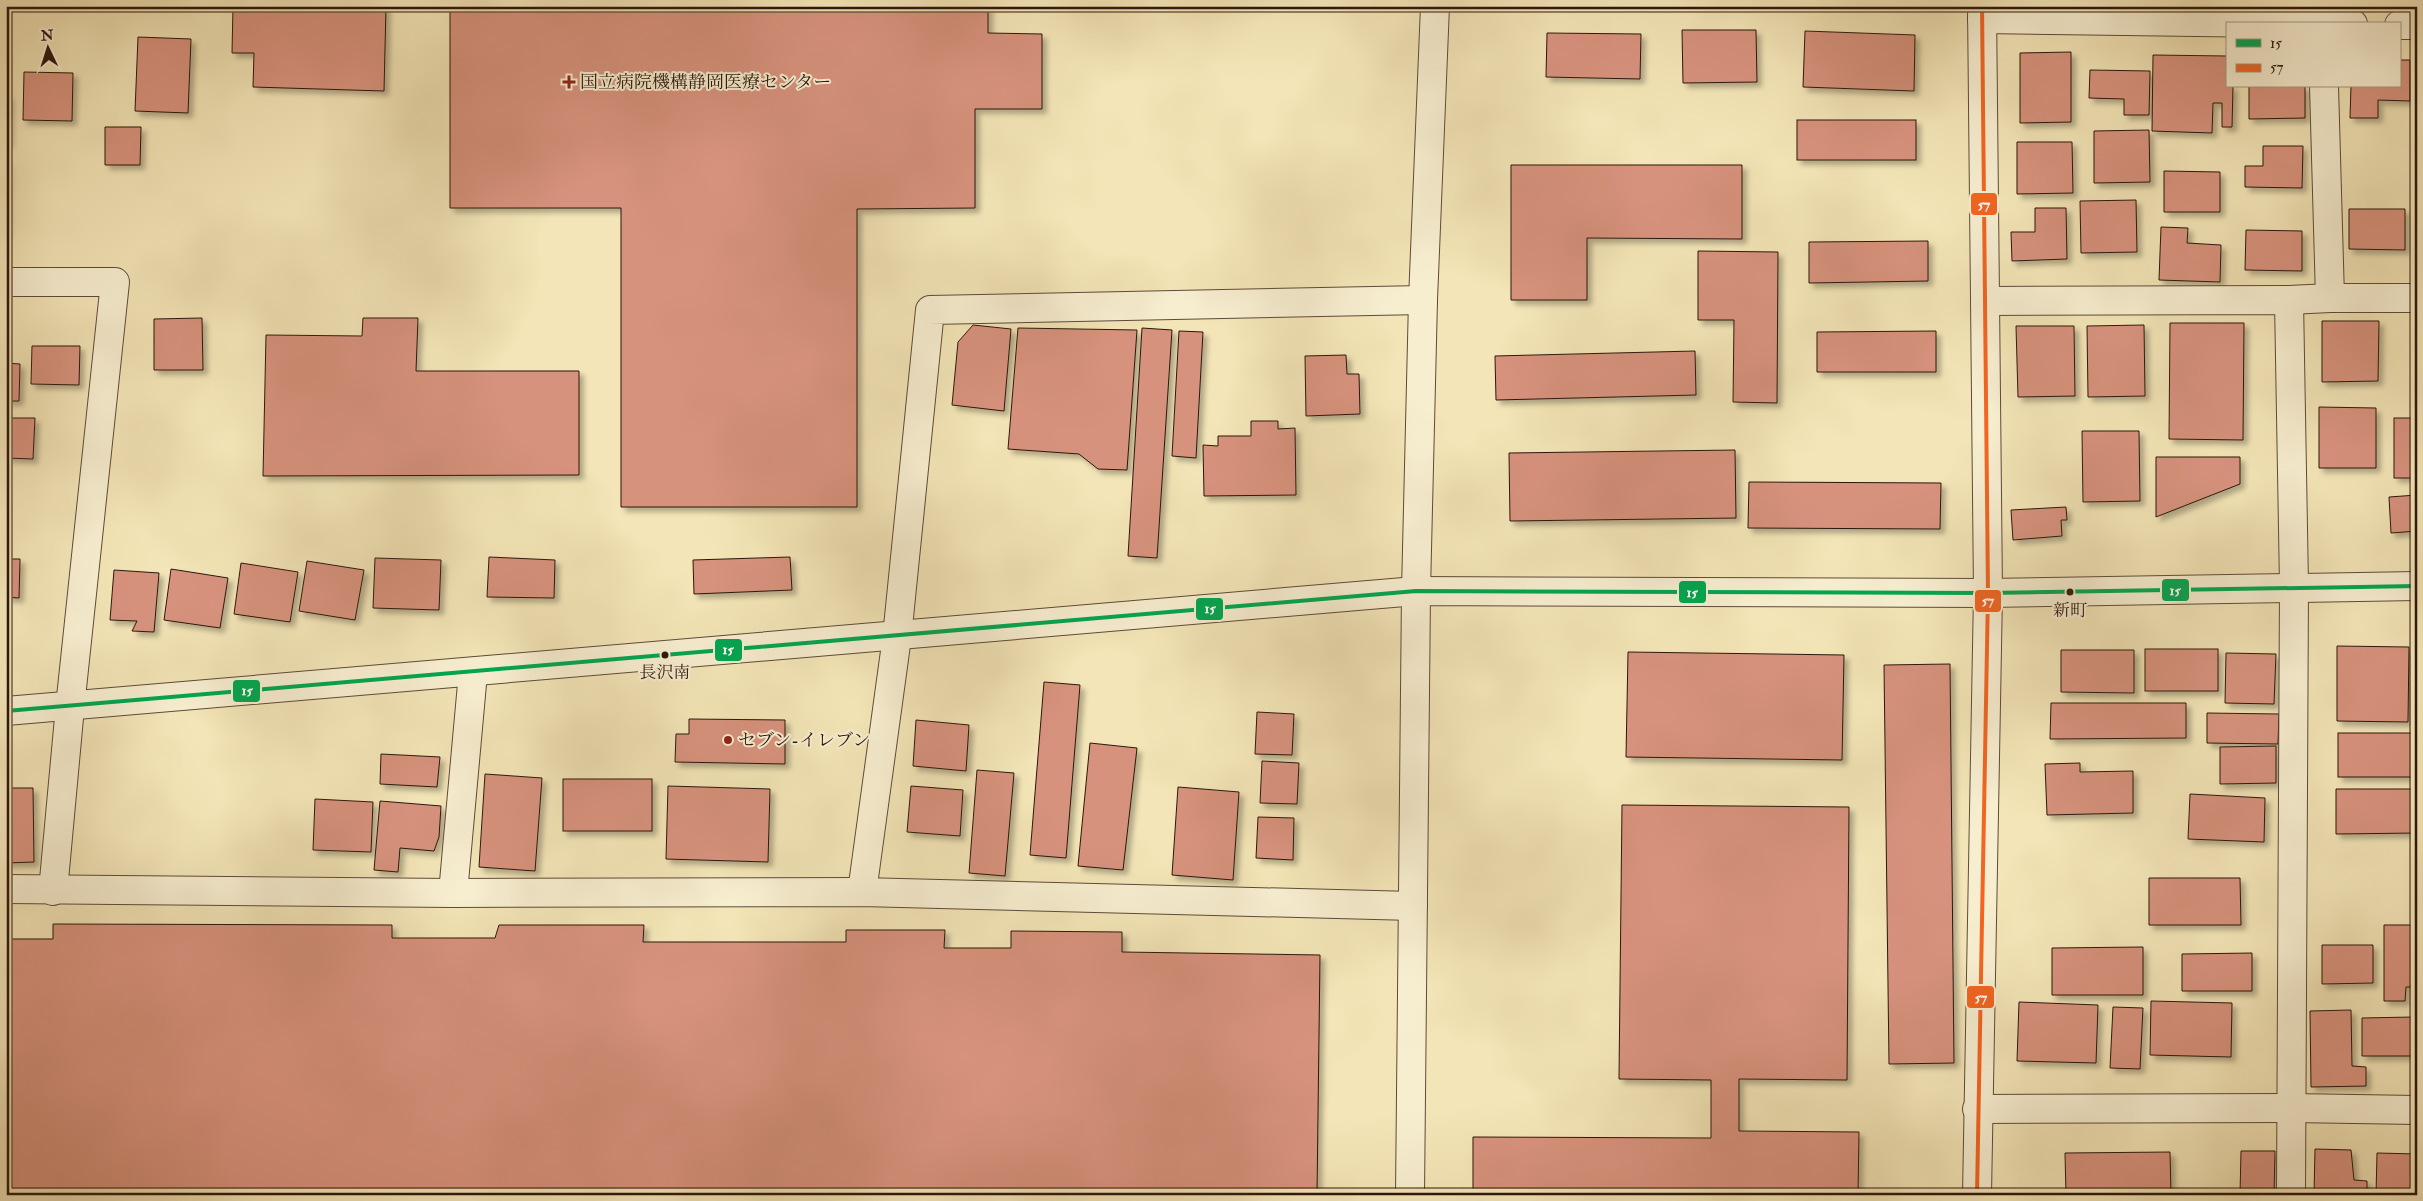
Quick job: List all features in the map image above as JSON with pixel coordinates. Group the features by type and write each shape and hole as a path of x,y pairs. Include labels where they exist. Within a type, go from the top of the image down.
{"street":[{"path":"1410,1195 1416,591 1423,300 1434,6"},
{"path":"1977,1195 1977,1109 1988,593 1982,13 2289,22"},
{"path":"2400,25 2417,25"},
{"path":"2324,88 2330,298"},
{"path":"6,282 115,282 70,707 53,891"},
{"path":"1986,301 2417,298"},
{"path":"862,892 897,637 930,310 1423,300"},
{"path":"2289,300 2294,586 2291,1195"},
{"path":"6,711 897,637 1416,591 1988,593 2294,586 2417,586"},
{"path":"453,893 473,673"},
{"path":"6,889 53,891 453,893 862,892 1413,906"},
{"path":"1977,1109 2291,1108 2417,1110"}],"building":[{"path":"233,6 386,6 384,91 253,87 254,53 232,53"},
{"path":"450,6 988,6 988,33 1042,34 1042,109 975,109 975,208 857,209 857,507 621,507 621,208 450,208"},
{"path":"1682,30 1756,30 1757,82 1683,83"},
{"path":"1805,31 1915,35 1914,91 1803,87"},
{"path":"1547,33 1641,34 1640,79 1546,77"},
{"path":"138,37 191,39 188,113 135,111"},
{"path":"2071,52 2071,122 2020,123 2020,53"},
{"path":"2153,55 2226,56 2226,88 2233,88 2232,127 2222,127 2222,103 2213,103 2212,133 2152,131"},
{"path":"2400,60 2410,60 2410,101 2378,100 2378,118 2350,118 2351,88 2400,88"},
{"path":"2090,70 2150,71 2149,115 2124,115 2124,99 2089,98"},
{"path":"24,72 73,73 72,121 23,120"},
{"path":"2249,88 2305,88 2305,118 2249,119"},
{"path":"6,95 9,95 8,143 6,143"},
{"path":"1797,120 1916,120 1916,160 1797,160"},
{"path":"105,127 141,127 140,165 105,165"},
{"path":"2149,130 2150,182 2094,183 2094,131"},
{"path":"2017,142 2072,142 2073,193 2017,194"},
{"path":"2263,146 2303,146 2302,188 2245,187 2245,166 2263,166"},
{"path":"6,162 7,162 6,232"},
{"path":"1511,165 1742,165 1742,239 1587,238 1587,300 1511,300"},
{"path":"2164,171 2220,172 2220,212 2164,212"},
{"path":"2136,200 2137,252 2081,253 2080,201"},
{"path":"2035,208 2066,208 2067,259 2012,261 2011,232 2035,232"},
{"path":"2349,209 2405,209 2405,250 2349,249"},
{"path":"2161,227 2188,228 2187,243 2221,245 2220,282 2159,280"},
{"path":"2246,230 2302,231 2302,271 2245,270"},
{"path":"1928,241 1928,281 1809,283 1809,242"},
{"path":"1698,251 1778,252 1777,403 1733,402 1734,320 1698,320"},
{"path":"202,318 203,370 154,370 154,319"},
{"path":"363,318 418,318 416,371 579,371 579,475 263,476 266,335 362,336"},
{"path":"2322,321 2379,321 2378,381 2322,382"},
{"path":"2170,323 2244,323 2243,440 2169,439"},
{"path":"973,325 1011,329 1004,411 952,405 958,342"},
{"path":"2144,325 2145,396 2088,397 2087,326"},
{"path":"2016,326 2074,326 2075,396 2018,397"},
{"path":"1018,328 1137,330 1127,470 1098,469 1079,454 1008,449"},
{"path":"1142,328 1172,330 1157,558 1128,556"},
{"path":"1179,331 1203,332 1196,458 1172,456"},
{"path":"1936,331 1936,372 1817,372 1817,332"},
{"path":"32,346 80,346 79,385 31,384"},
{"path":"1695,351 1696,395 1496,400 1495,356"},
{"path":"1346,355 1347,374 1359,374 1360,414 1306,416 1305,356"},
{"path":"6,363 20,364 19,401 6,401"},
{"path":"2319,407 2376,408 2376,468 2319,468"},
{"path":"6,418 35,418 33,459 6,458"},
{"path":"2394,418 2417,418 2417,478 2394,478"},
{"path":"1251,421 1278,421 1278,429 1295,428 1296,495 1204,496 1203,445 1218,446 1218,436 1251,436"},
{"path":"2082,431 2139,431 2140,501 2083,502"},
{"path":"1735,450 1736,518 1510,521 1509,453"},
{"path":"2156,457 2240,457 2240,484 2156,517"},
{"path":"1749,482 1941,483 1940,529 1748,528"},
{"path":"2417,495 2417,531 2391,533 2389,497"},
{"path":"2066,507 2067,520 2061,520 2062,536 2013,540 2011,510"},
{"path":"489,557 555,560 554,598 487,597"},
{"path":"790,557 792,590 694,594 693,560"},
{"path":"375,558 441,560 439,610 373,608"},
{"path":"6,559 20,559 19,598 6,597"},
{"path":"307,561 364,570 355,620 299,611"},
{"path":"241,563 298,572 290,622 234,614"},
{"path":"171,569 228,578 220,628 164,620"},
{"path":"114,570 159,573 154,632 132,631 137,621 110,620"},
{"path":"2337,646 2409,647 2408,722 2337,721"},
{"path":"2145,649 2218,649 2218,691 2145,691"},
{"path":"2061,650 2134,650 2134,693 2061,692"},
{"path":"1628,652 1844,655 1842,760 1626,757"},
{"path":"2226,653 2276,654 2274,704 2225,703"},
{"path":"1950,664 1954,1063 1889,1064 1884,665"},
{"path":"1044,682 1080,685 1066,858 1030,855"},
{"path":"2051,703 2186,703 2186,738 2050,739"},
{"path":"1257,712 1294,714 1292,755 1255,754"},
{"path":"2207,713 2279,714 2278,744 2207,743"},
{"path":"689,719 785,720 785,764 675,762 676,734 689,734"},
{"path":"916,720 969,725 966,771 913,766"},
{"path":"2338,733 2417,733 2417,777 2338,777"},
{"path":"1090,743 1137,748 1123,870 1078,866"},
{"path":"2276,746 2276,783 2220,784 2220,747"},
{"path":"381,754 440,757 437,787 380,784"},
{"path":"1262,761 1299,763 1297,804 1260,803"},
{"path":"2080,763 2080,772 2133,771 2133,813 2047,815 2045,764"},
{"path":"977,770 1014,773 1005,876 969,873"},
{"path":"485,774 542,778 535,871 479,867"},
{"path":"563,779 652,779 652,831 563,831"},
{"path":"668,786 770,789 768,862 666,859"},
{"path":"911,786 963,790 960,836 907,832"},
{"path":"1178,787 1239,792 1233,880 1172,875"},
{"path":"6,788 33,788 34,862 6,863"},
{"path":"2336,789 2417,789 2417,833 2336,834"},
{"path":"2190,794 2265,798 2264,842 2188,839"},
{"path":"315,799 373,802 371,852 313,850"},
{"path":"380,801 441,806 439,837 434,851 400,848 398,872 374,870"},
{"path":"1622,805 1849,807 1847,1080 1739,1079 1739,1131 1859,1132 1858,1195 1473,1195 1473,1137 1711,1138 1711,1080 1619,1079"},
{"path":"1258,817 1294,818 1293,860 1256,858"},
{"path":"2149,878 2240,878 2241,925 2149,925"},
{"path":"53,924 392,925 392,938 495,938 499,925 644,925 643,942 846,942 846,930 945,930 944,948 1011,948 1011,931 1122,932 1122,952 1320,955 1317,1195 6,1195 6,939 53,939"},
{"path":"2384,925 2417,925 2417,987 2406,987 2405,1001 2384,1001"},
{"path":"2322,945 2373,945 2373,983 2322,984"},
{"path":"2143,947 2143,995 2052,995 2052,948"},
{"path":"2252,953 2252,991 2182,991 2182,954"},
{"path":"2151,1001 2232,1003 2231,1057 2150,1055"},
{"path":"2019,1002 2098,1005 2096,1063 2017,1061"},
{"path":"2113,1007 2143,1008 2140,1069 2110,1068"},
{"path":"2351,1010 2352,1066 2366,1067 2366,1086 2311,1087 2310,1011"},
{"path":"2413,1017 2413,1056 2362,1056 2362,1018"},
{"path":"2315,1149 2351,1150 2354,1180 2367,1181 2367,1195 2314,1195"},
{"path":"2241,1151 2275,1151 2274,1195 2240,1195"},
{"path":"2170,1152 2171,1195 2066,1195 2065,1153"},
{"path":"2377,1153 2417,1154 2417,1195 2376,1195"}],"transit line":[{"name":"57","path":"1977,1195 1988,593 1982,6"},
{"name":"15","path":"6,711 1416,591 1988,593 2417,586"}],"place":[{"name":"国立病院機構静岡医療センター","path":"569,82"},
{"name":"新町","path":"2070,592"},
{"name":"長沢南","path":"665,655"},
{"name":"セブン-イレブン","path":"728,740"}]}
